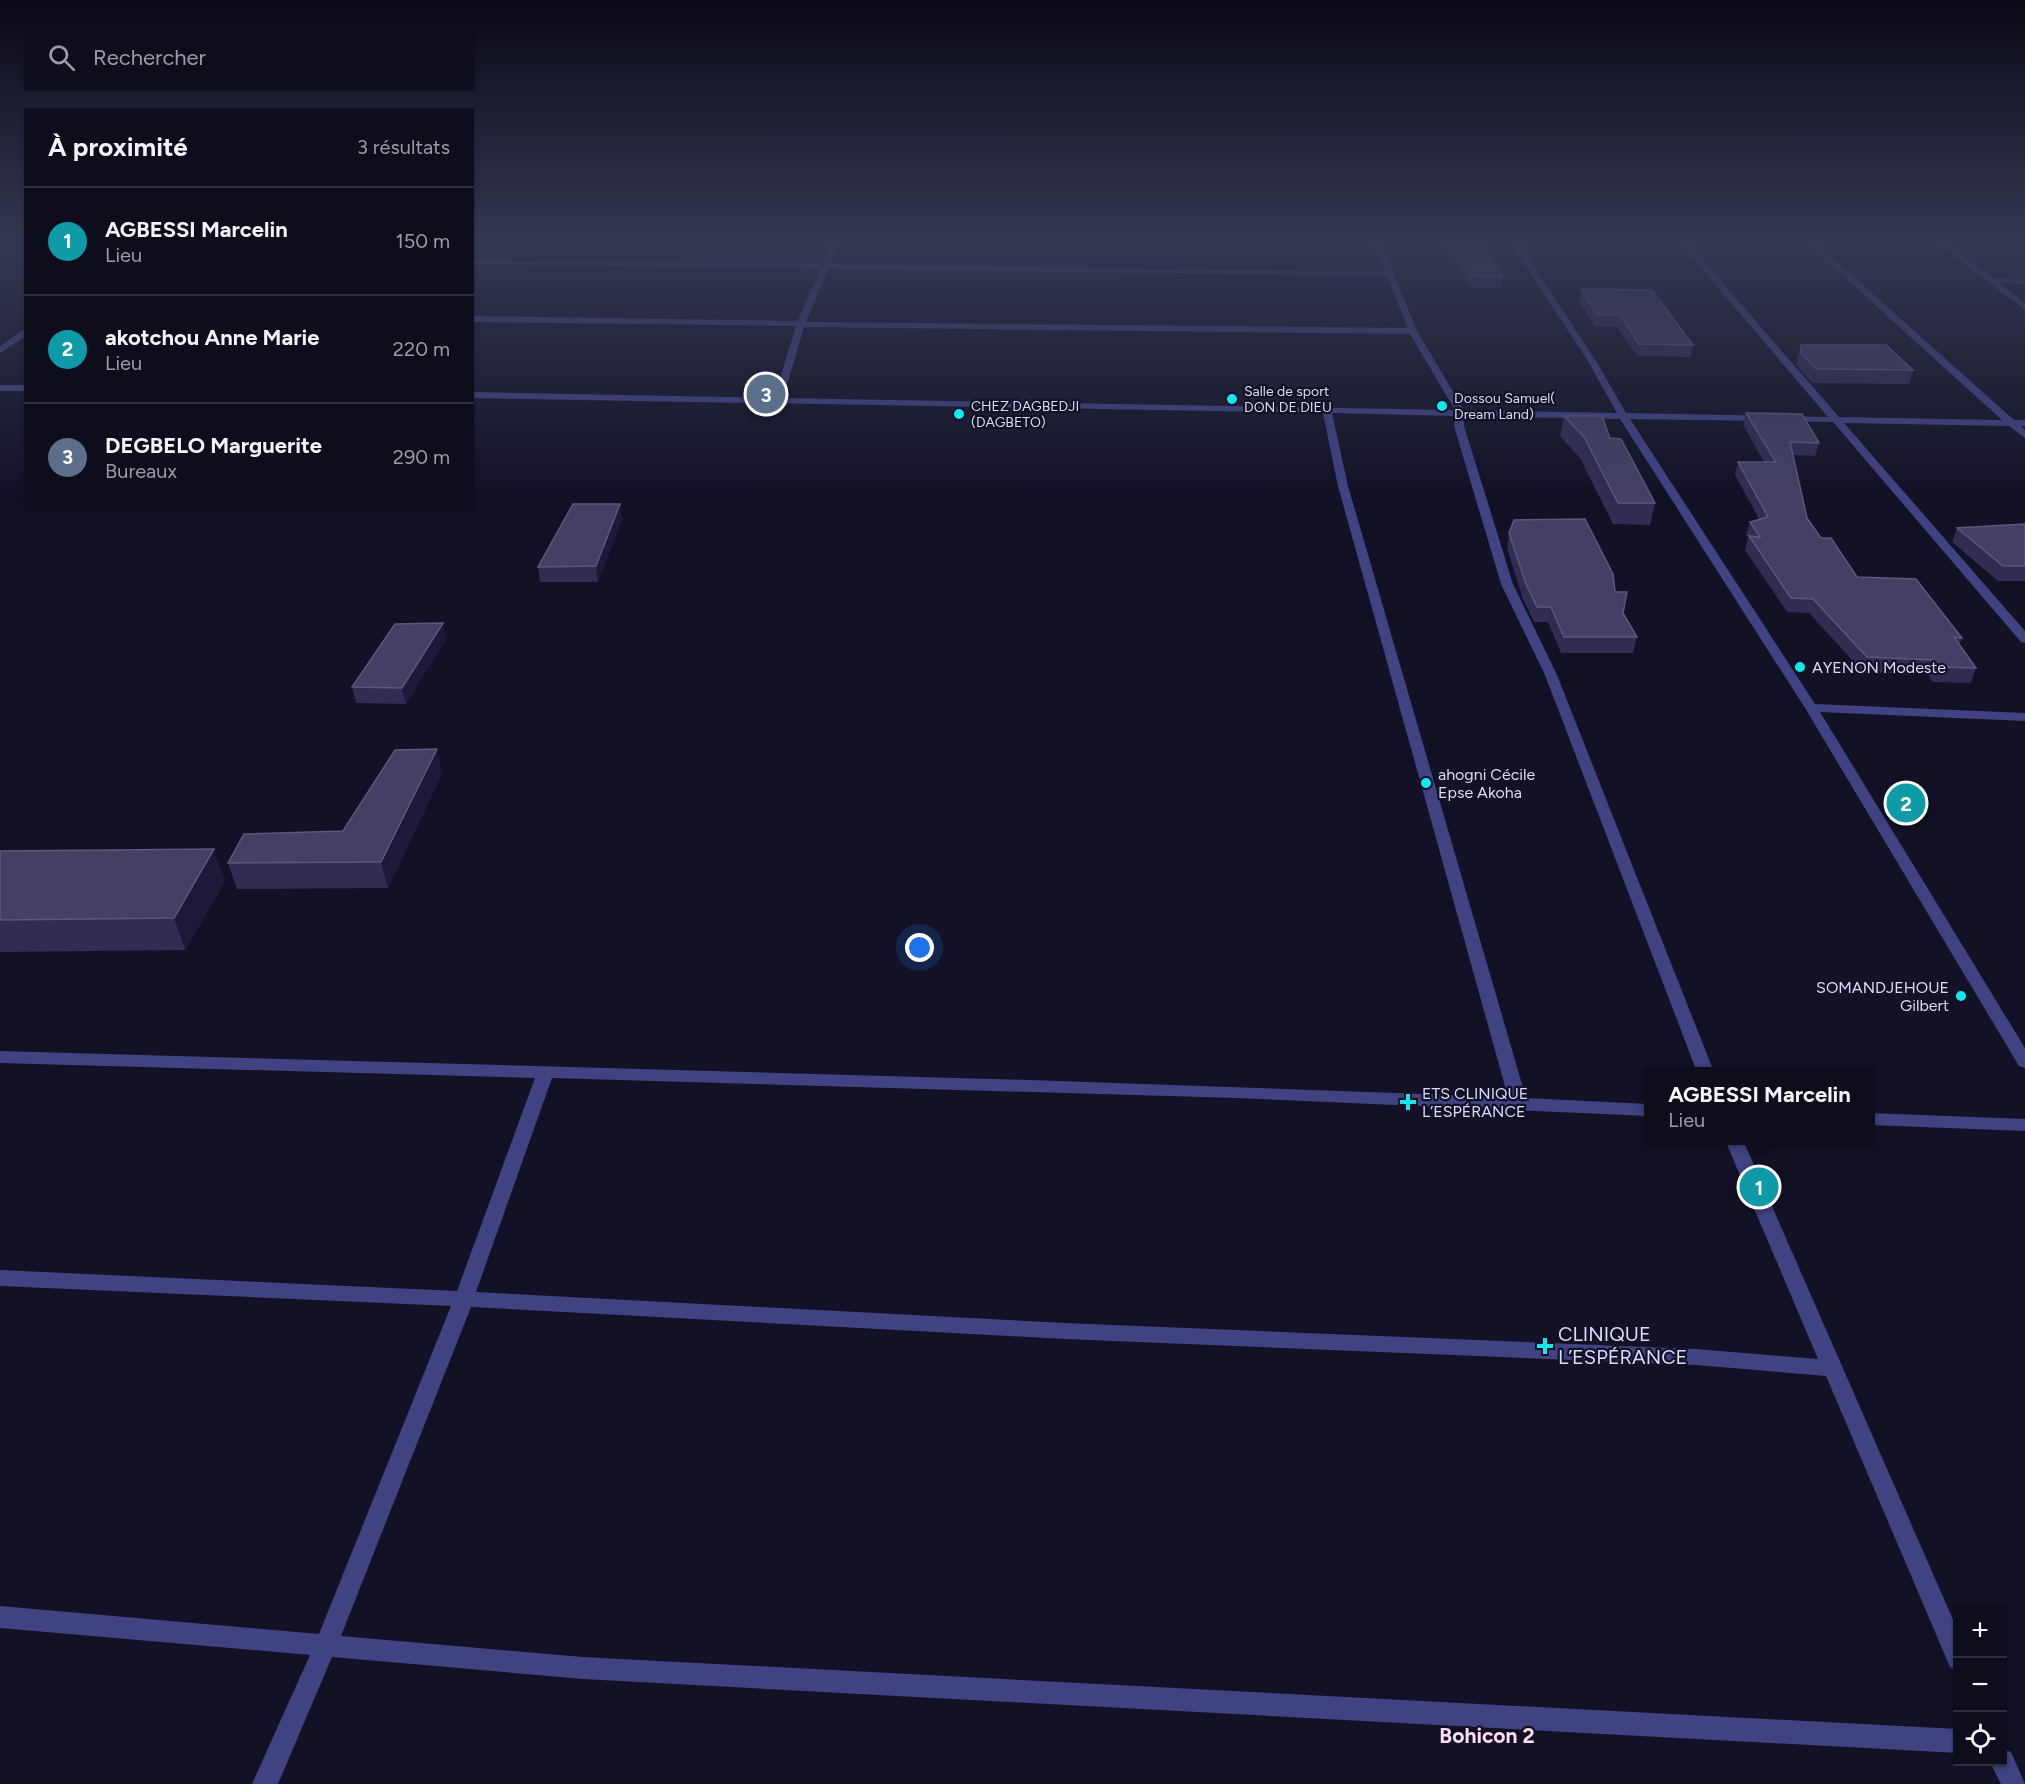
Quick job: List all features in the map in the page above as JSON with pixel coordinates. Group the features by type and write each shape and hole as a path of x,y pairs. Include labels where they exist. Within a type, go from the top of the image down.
{"street":[{"path":"778,399 800,327"},
{"path":"1085,327 1413,331"},
{"path":"1411,327 1460,411 1459,426 1507,584 1551,675 1704,1067"},
{"path":"1570,327 1624,417 1811,708 2025,1062"},
{"path":"1756,327 2025,639"},
{"path":"1906,327 2025,435"},
{"path":"0,350 24,333"},
{"path":"0,388 24,388"},
{"path":"474,395 1327,411 1460,411 1624,417 2025,423"},
{"path":"1327,411 1346,498 1519,1104"},
{"path":"1811,708 2025,717"},
{"path":"0,1057 545,1074 758,1077 1644,1110"},
{"path":"265,1784 326,1645 465,1299 545,1074"},
{"path":"1875,1119 2025,1125"},
{"path":"1736,1145 1958,1658"},
{"path":"0,1278 465,1299 1065,1331 1696,1357 1831,1368"},
{"path":"0,1617 583,1668 1953,1741"},
{"path":"2005,1766 2014,1784"}],"building":[{"path":"1628,327 1680,327 1693,345 1639,344"},
{"path":"1801,345 1886,345 1913,370 1816,369 1801,353"},
{"path":"1746,413 1802,414 1819,443 1790,442 1807,518 1821,538 1831,538 1857,577 1916,579 1962,638 1954,637 1976,668 1937,667 1933,660 1867,657 1813,599 1791,598 1749,536 1760,537 1750,522 1768,517 1738,462 1776,462"},
{"path":"1564,416 1602,416 1610,438 1621,439 1655,503 1618,503 1584,437"},
{"path":"573,504 620,504 596,566 538,567"},
{"path":"1585,519 1613,574 1615,592 1627,592 1623,613 1637,637 1564,637 1551,607 1537,607 1526,584 1509,533 1514,520"},
{"path":"2025,524 2025,566 2003,566 1957,528"},
{"path":"443,623 402,688 352,687 395,624"},
{"path":"437,749 381,862 228,863 244,834 343,831 395,750"},
{"path":"214,849 174,918 0,920 0,851"}],"place":[{"name":"DEGBELO Marguerite","path":"766,394"},
{"name":"Salle de sport DON DE DIEU","path":"1232,399"},
{"name":"Dossou Samuel( Dream Land)","path":"1442,406"},
{"name":"CHEZ DAGBEDJI (DAGBETO)","path":"959,414"},
{"name":"AYENON Modeste","path":"1800,667"},
{"name":"ahogni Cécile Epse Akoha","path":"1426,783"},
{"name":"akotchou Anne Marie","path":"1906,803"},
{"name":"SOMANDJEHOUE Gilbert","path":"1961,996"},
{"name":"ETS CLINIQUE L’ESPÉRANCE","path":"1408,1102"},
{"name":"AGBESSI Marcelin","path":"1759,1187"},
{"name":"CLINIQUE L’ESPÉRANCE","path":"1545,1346"}],"district":[{"name":"Bohicon 2","path":"1487,1735"}]}
